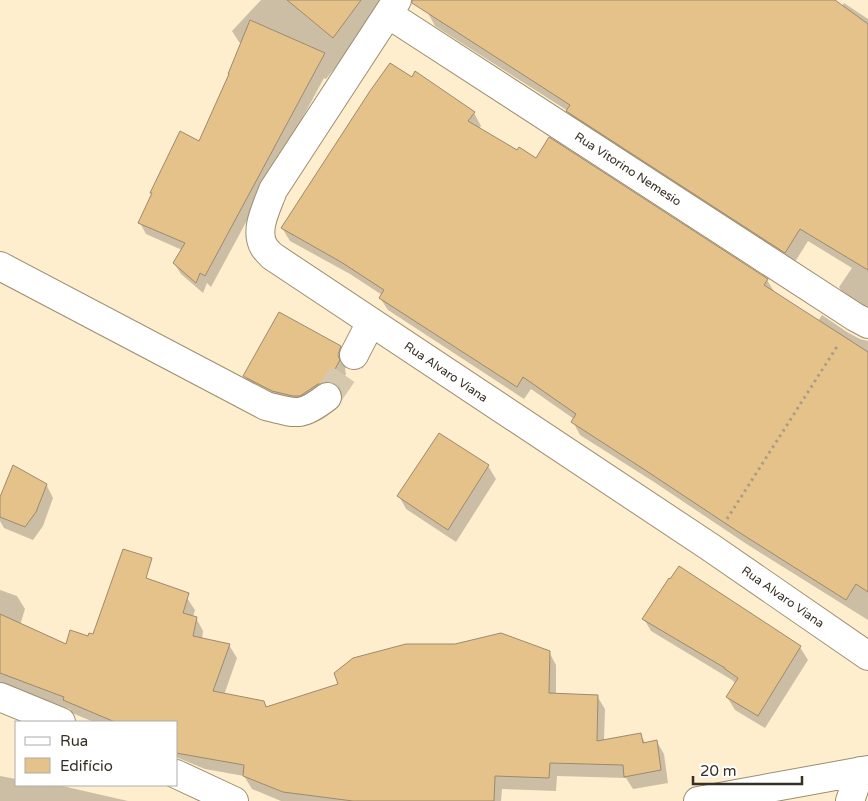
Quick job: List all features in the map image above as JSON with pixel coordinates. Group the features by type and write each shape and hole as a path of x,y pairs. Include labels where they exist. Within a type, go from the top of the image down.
{"street":[{"name":"Rua Vitorino Nemesio","path":"393,7 862,321"},
{"name":"Rua Alvaro Viana","path":"393,7 273,190 260,231 264,247 272,256 710,547 868,656"},
{"path":"0,266 266,406 293,413 308,410 327,396"},
{"path":"354,354 371,322"},
{"path":"0,697 59,721"},
{"path":"698,801 864,770"},
{"path":"850,801 864,770"},
{"path":"178,775 234,801"}],"path":[{"path":"710,547 862,321"}],"building":[{"path":"287,0 361,0 333,38"},
{"path":"412,0 835,0 868,24 868,270 800,229 785,253 566,111 570,105 412,3"},
{"path":"250,20 325,53 205,276 200,273 196,283 173,263 185,243 138,223 152,193 150,193 180,131 199,141 229,74"},
{"path":"390,63 412,77 415,71 475,112 468,121 517,150 519,147 536,158 549,137 768,279 764,285 868,352 868,592 856,584 846,600 571,422 576,414 523,377 517,387 379,298 384,290 341,262 281,228"},
{"path":"279,312 341,346 338,355 340,360 328,382 318,384 300,396 272,391 243,376"},
{"path":"439,433 489,465 448,530 397,496"},
{"path":"13,465 47,484 36,512 25,527 0,517 0,497"},
{"path":"123,549 152,558 146,578 189,593 183,613 197,617 193,636 230,644 213,691 264,701 266,707 338,684 334,673 353,658 406,644 455,644 501,633 550,651 549,693 598,695 597,741 641,733 643,743 657,740 661,770 624,777 623,765 550,763 549,778 495,776 494,801 353,801 283,792 243,776 244,765 178,753 178,721 113,721 63,700 64,697 0,673 0,614 66,644 70,630 88,636 89,633 93,634"},
{"path":"679,566 801,646 758,716 726,697 738,678 725,668 642,619"}],"tunnel":[{"path":"327,397 354,355"}]}
